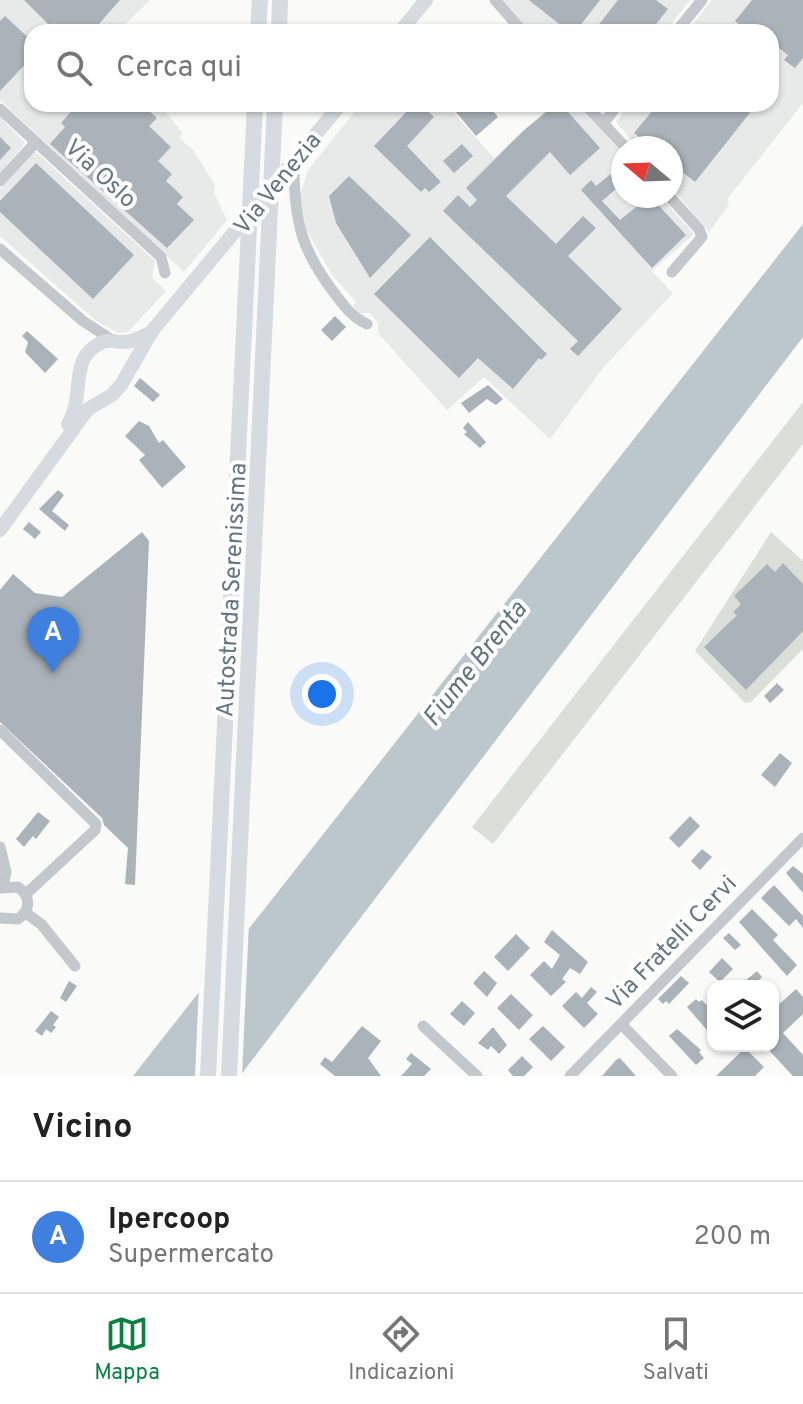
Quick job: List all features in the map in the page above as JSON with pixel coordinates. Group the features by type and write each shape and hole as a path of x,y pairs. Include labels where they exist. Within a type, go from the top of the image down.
{"highway":[{"path":"258,24 260,0"},
{"path":"279,24 280,0"},
{"name":"Autostrada Serenissima","path":"208,1076 255,112"},
{"name":"Autostrada Serenissima","path":"229,1076 275,112"}],"main road":[{"path":"406,24 426,0"},
{"name":"Via Venezia","path":"132,366 152,331 335,112"},
{"path":"0,516 78,407 78,372 88,355 100,343 152,331"},
{"path":"0,530 88,409 121,385 132,366 131,352 117,341"},
{"path":"79,390 93,400 102,400"}],"street":[{"path":"495,0 516,24"},
{"path":"682,24 702,0"},
{"name":"Via Oslo","path":"0,109 161,257 165,273"},
{"path":"593,112 615,136"},
{"path":"604,123 612,112"},
{"path":"0,181 36,142"},
{"path":"290,167 294,171 293,206 307,252 342,303 367,324"},
{"path":"672,272 702,237 679,208"},
{"path":"0,249 83,321 117,341"},
{"path":"83,321 90,337 88,355"},
{"path":"0,730 96,827 26,894 26,913"},
{"name":"Via Fratelli Cervi","path":"570,1076 803,838"},
{"path":"0,847 6,872 1,888 18,887 26,894"},
{"path":"0,918 13,921 26,913"},
{"path":"26,913 41,924 75,966"},
{"path":"622,1025 672,1076"},
{"path":"423,1026 477,1076"}],"shaded area":[{"path":"0,0 150,0 125,24 24,24 24,112 166,112 183,133 179,138 193,150 215,185 214,192 227,220 184,272 0,100"},
{"path":"499,0 690,0 671,24 520,24"},
{"path":"712,0 803,0 803,103 728,198 729,204 709,232 683,201 683,136 628,136 616,122 624,112 779,112 779,24 693,24"},
{"path":"355,112 453,112 494,158 544,112 586,112 611,140 611,208 671,208 694,234 652,271 673,293 603,368 550,439 484,377 447,410 378,333 378,323 370,313 359,313 353,306 356,302 332,275 306,229 300,195 308,170"},
{"path":"0,117 25,143 0,173"},
{"path":"35,151 155,261 152,278 166,291 128,332 118,333 95,320 0,236 0,189"},
{"path":"803,402 803,444 493,844 472,827"},
{"path":"771,532 803,561 803,649 751,702 745,703 695,651"}],"water":[{"name":"Fiume Brenta","path":"803,224 803,337 240,1076 133,1076"}],"pier":[{"path":"249,921 242,1076 195,1076 199,985"}],"building":[{"path":"24,0 120,0 99,24 48,24"},
{"path":"529,0 600,0 581,24 559,24"},
{"path":"618,0 656,0 668,9 656,24 599,24"},
{"path":"752,0 803,0 803,58 795,68 784,60 788,55 779,48 779,24 739,24 735,21"},
{"path":"5,16 24,34 24,66 0,91 0,21"},
{"path":"71,112 150,112 157,118 149,126 171,147 158,161 172,174 166,181 183,197 177,204 194,220 167,248 50,144 65,127 61,123"},
{"path":"406,112 429,112 434,117 407,146 441,182 429,192 425,188 421,192 374,146"},
{"path":"456,112 494,112 498,117 476,136"},
{"path":"546,112 568,112 600,148 570,175 550,152 506,196 556,244 583,216 596,228 568,256 622,309 578,356 570,349 578,341 443,211 458,195 470,207 477,200 466,188"},
{"path":"651,112 751,112 695,182 683,172 683,136 638,136 634,133"},
{"path":"0,137 11,148 0,160"},
{"path":"462,144 473,156 454,173 443,161"},
{"path":"36,163 134,255 93,299 0,212 0,201"},
{"path":"611,174 611,193 602,201 620,220 635,208 661,208 686,235 652,268 581,190 591,180 596,186"},
{"path":"349,176 411,235 370,278 336,223 329,196"},
{"path":"430,237 547,354 541,360 539,358 513,389 478,358 459,378 374,294"},
{"path":"335,316 346,327 332,341 321,330"},
{"path":"27,331 58,359 45,373 25,352 28,342 22,336"},
{"path":"140,378 160,395 153,402 134,386"},
{"path":"488,385 503,399 496,405 487,399 469,413 461,403"},
{"path":"139,421 149,426 159,443 163,440 186,467 162,488 139,460 145,455 125,436"},
{"path":"468,422 486,442 480,448 464,434 467,432 463,428"},
{"path":"58,490 64,495 52,511 69,525 65,531 39,509"},
{"path":"29,522 41,532 35,539 23,529"},
{"path":"142,532 149,541 135,885 125,884 128,848 104,825 102,818 0,722 0,590 13,574 35,593 62,597"},
{"path":"783,563 803,584 803,631 746,690 704,647 737,615 733,612 741,604 734,596 767,564 775,572"},
{"path":"777,683 784,690 770,703 764,696"},
{"path":"780,753 792,763 775,787 761,775"},
{"path":"38,812 50,821 36,839 33,836 24,847 16,839"},
{"path":"690,816 700,826 679,848 669,838"},
{"path":"702,849 712,857 700,870 691,861"},
{"path":"793,866 803,874 803,893 786,873"},
{"path":"774,885 803,916 803,928 796,919 789,926 761,898"},
{"path":"752,909 778,935 773,940 797,965 787,976 739,922"},
{"path":"552,930 588,962 580,974 570,968 562,979 566,982 551,996 530,975 544,961 552,969 560,955 544,942"},
{"path":"729,933 741,945 735,950 723,938"},
{"path":"516,934 530,948 508,971 494,957"},
{"path":"722,958 733,969 722,980 709,972"},
{"path":"484,971 497,983 487,997 473,983"},
{"path":"757,971 762,977 759,980 746,980"},
{"path":"681,976 689,983 669,1004 666,1001 663,1004 658,999"},
{"path":"69,981 77,986 66,1002 60,998"},
{"path":"591,987 597,992 587,1003 598,1014 584,1028 562,1006 576,992 582,998"},
{"path":"796,989 803,997 803,1014 783,1033 803,1055 803,1076 793,1076 771,1052 779,1052 779,1005"},
{"path":"511,994 533,1015 519,1030 497,1008"},
{"path":"696,999 707,1005 707,1030 687,1007"},
{"path":"462,1001 475,1013 464,1026 450,1014"},
{"path":"51,1011 59,1017 53,1025 56,1027 51,1033 46,1029 42,1036 35,1031"},
{"path":"362,1026 381,1041 368,1058 381,1076 335,1076 320,1064 325,1057 332,1062"},
{"path":"543,1026 565,1047 551,1061 529,1039"},
{"path":"493,1027 507,1045 499,1054 491,1046 488,1050 478,1043"},
{"path":"677,1029 701,1050 699,1052 704,1058 696,1065 669,1036"},
{"path":"741,1052 749,1052 764,1067 755,1076 716,1076"},
{"path":"411,1053 431,1069 424,1076 401,1076 412,1064 406,1059"},
{"path":"522,1056 533,1067 524,1076 513,1076 508,1070"},
{"path":"620,1058 636,1076 602,1076 616,1060"}],"place":[{"name":"Ipercoop","path":"53,673"}]}
